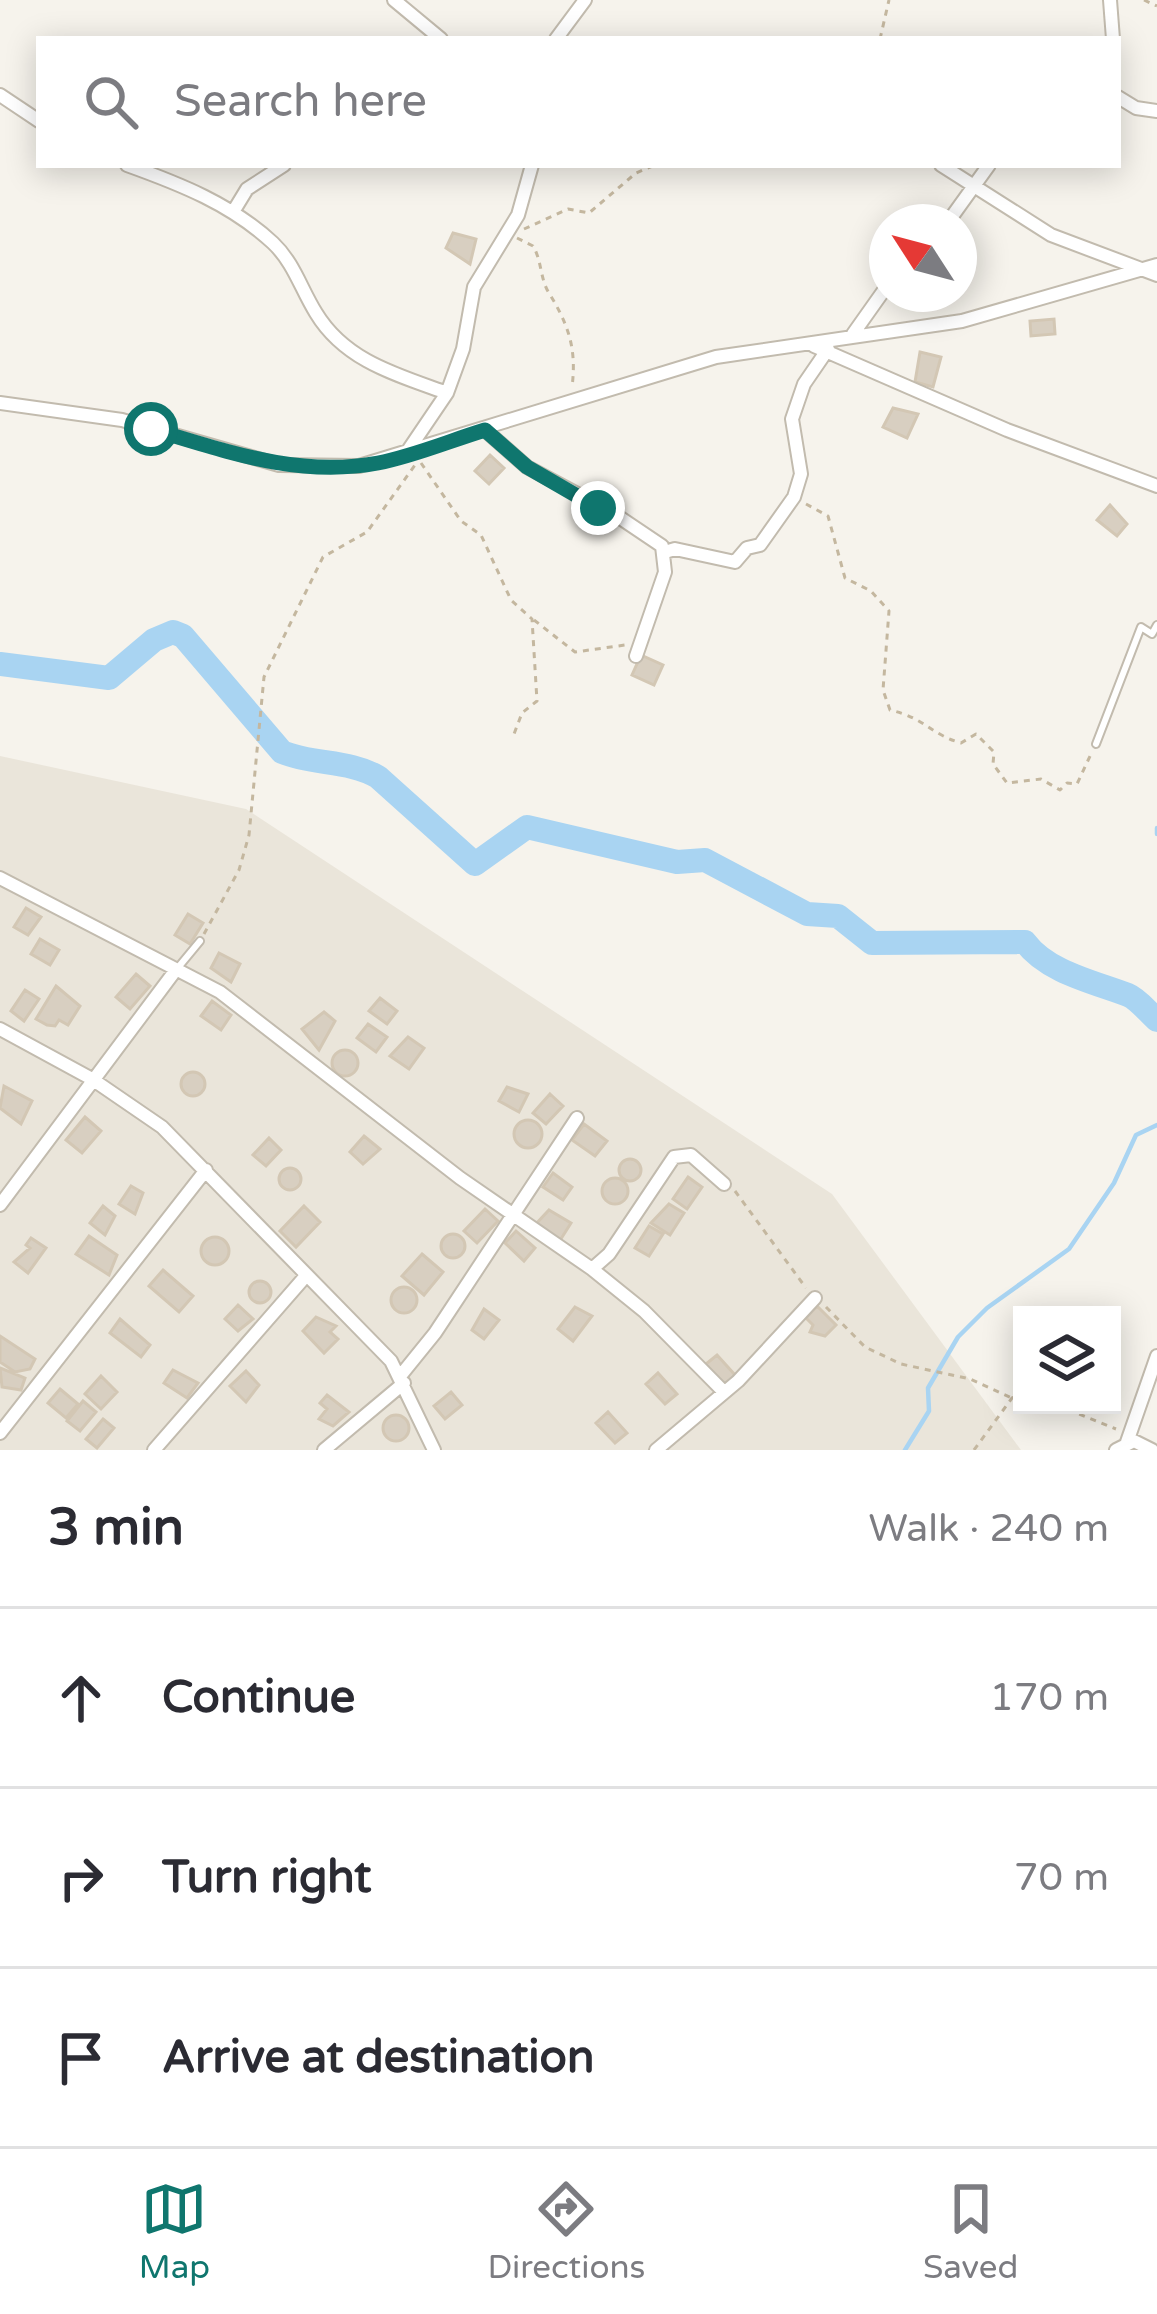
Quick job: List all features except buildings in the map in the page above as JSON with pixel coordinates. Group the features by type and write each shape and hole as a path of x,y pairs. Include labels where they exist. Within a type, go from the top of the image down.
{"street":[{"path":"394,0 436,36"},
{"path":"562,36 585,0"},
{"path":"1110,0 1113,36"},
{"path":"0,94 36,119"},
{"path":"1121,99 1136,108 1157,111"},
{"path":"136,168 177,182 233,212 283,253 336,340 384,370 447,393"},
{"path":"233,212 247,189 279,168"},
{"path":"413,456 447,393 463,349 474,287 508,236 531,168"},
{"path":"946,168 1051,235 1157,275"},
{"path":"960,204 986,168"},
{"path":"0,404 122,421 280,465 359,466 413,456 716,357 962,321 1157,265"},
{"path":"852,334 869,311"},
{"path":"807,344 828,349 1007,430 1157,486"},
{"path":"665,552 675,549 734,562 747,548 760,545 794,497 801,474 792,418 804,384 828,349"},
{"path":"485,430 527,467 613,513 665,552"},
{"path":"637,656 662,585 665,552"},
{"path":"0,878 80,915 220,992 510,1215 592,1269 644,1311 724,1391"},
{"path":"0,1205 175,971"},
{"path":"0,1029 92,1079 162,1127 403,1379 434,1450"},
{"path":"324,1450 403,1379 577,1118"},
{"path":"592,1269 609,1254 674,1157 691,1155 724,1184"},
{"path":"0,1433 206,1171"},
{"path":"154,1450 304,1278"},
{"path":"656,1450 724,1391 815,1298"},
{"path":"1152,1450 1123,1441 1157,1356"}],"lane":[{"path":"1096,743 1141,627 1151,634 1157,625"},
{"path":"175,971 200,940"}],"path":[{"path":"881,36 889,0"},
{"path":"1144,0 1157,6"},
{"path":"508,236 568,209 589,214 648,168"},
{"path":"508,236 532,246 548,292 565,311 573,348 572,403"},
{"path":"200,940 238,870 250,835 264,677 323,557 367,532 413,456 461,521 481,535 511,600 575,652 622,647 645,632"},
{"path":"794,497 828,516 845,578 871,590 889,611 883,690 890,710 921,717 943,738 961,742 976,734 994,752 993,764 1007,783 1041,779 1060,790 1067,783 1077,784 1096,743"},
{"path":"514,734 522,713 537,701 540,686 532,619"},
{"path":"724,1184 751,1208 768,1242 815,1298 865,1347 902,1364 970,1378 1012,1397 974,1450"},
{"path":"1074,1414 1123,1441"}],"shaded area":[{"path":"0,756 246,809 832,1194 1021,1450 0,1450"}],"waterway":[{"path":"0,664 109,678 154,640 173,632 183,636 282,752 378,777 475,864 527,827 677,862 705,860 807,914 838,916 872,943 1025,942 1058,969 1132,997 1157,1020"},
{"path":"1157,828 1157,834"},
{"path":"905,1450 929,1411 928,1388 958,1337 987,1308 1069,1249 1114,1183 1136,1135 1157,1125"}],"route":[{"path":"151,429 280,465 334,467 383,462 485,430 527,467 598,508"}]}
